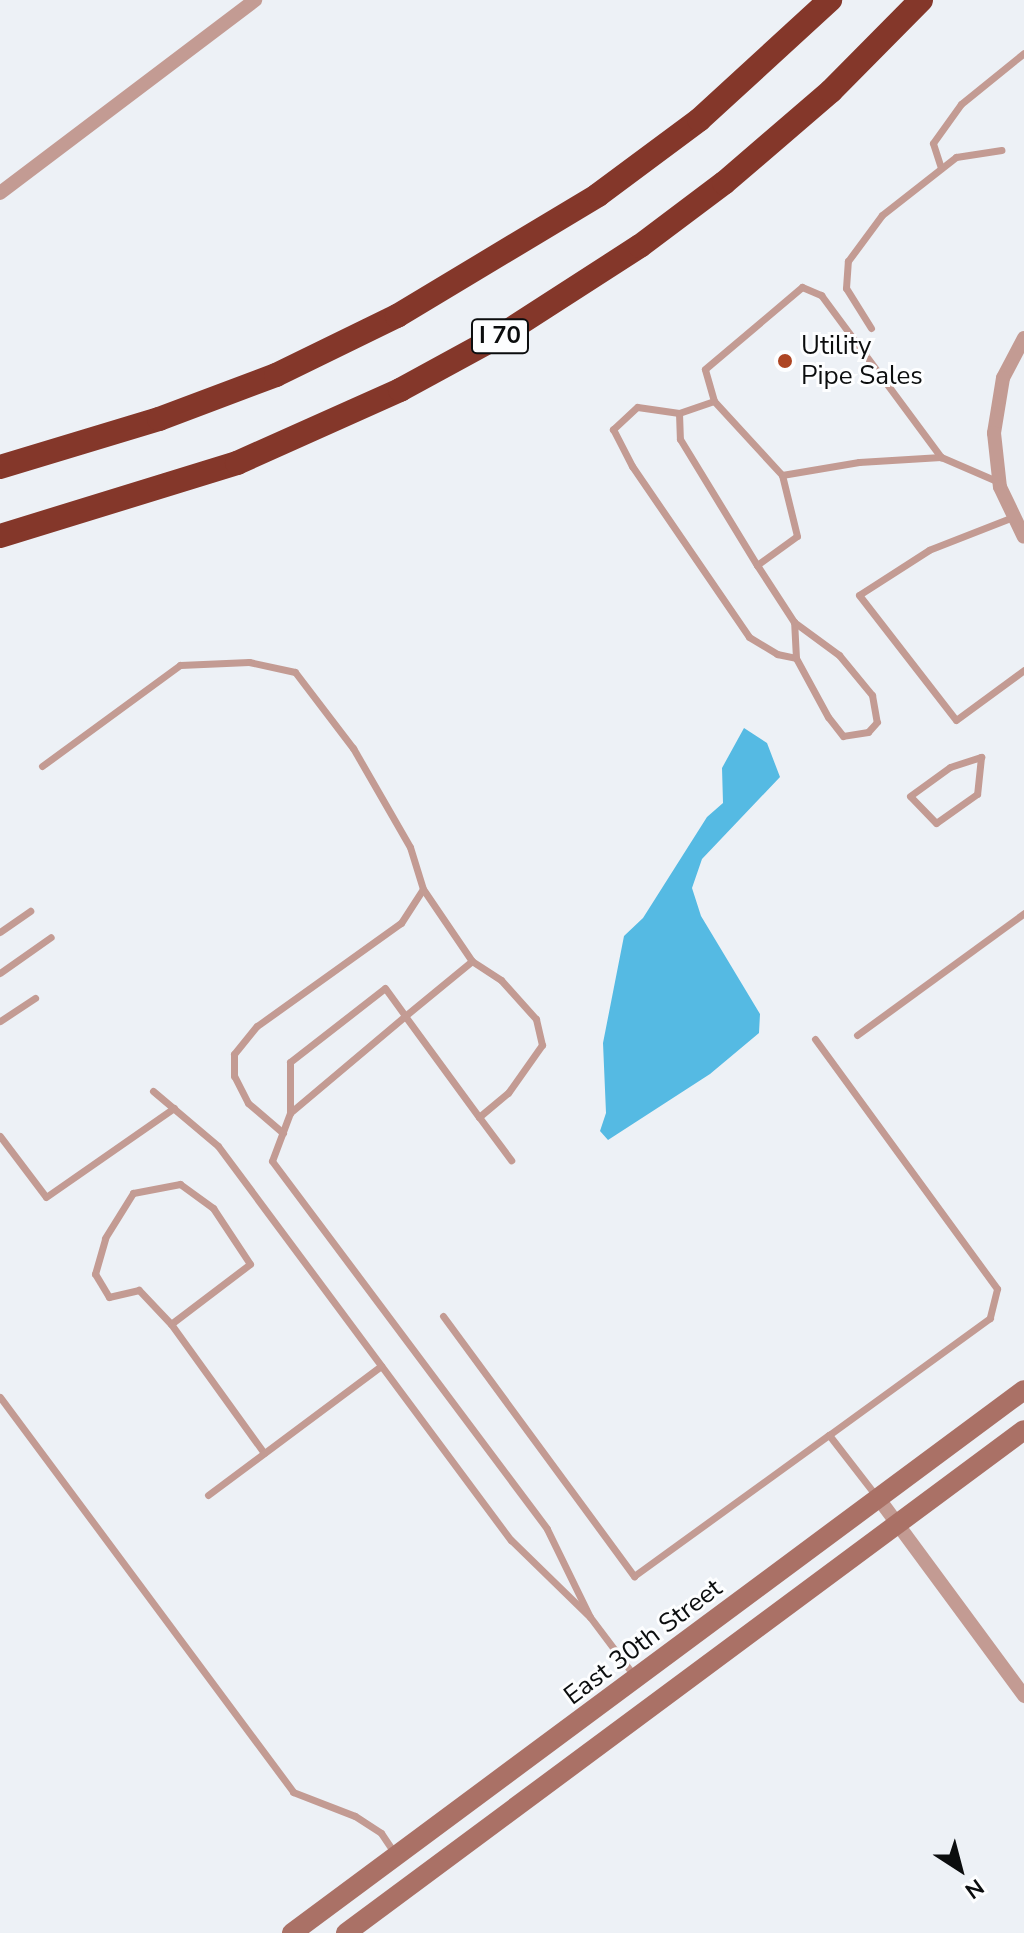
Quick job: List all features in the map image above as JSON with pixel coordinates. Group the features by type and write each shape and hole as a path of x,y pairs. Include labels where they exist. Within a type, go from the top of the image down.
{"highway":[{"name":"I 70","path":"0,467 145,424 276,375 397,316 598,195 699,120 830,0"},
{"name":"I 70","path":"0,536 237,463 400,390 508,331 640,246 736,173 831,91 921,0"}],"main road":[{"name":"East 30th Street","path":"292,1933 1024,1390"},
{"path":"346,1933 1024,1430"},
{"path":"397,1856 416,1882"}],"street":[{"path":"0,193 255,0"},
{"path":"1024,338 1003,378 994,416 999,482 1024,537"},
{"path":"879,1499 1024,1696"}],"lane":[{"path":"941,168 933,143 952,117 1024,53"},
{"path":"871,328 846,288 848,261 882,215 956,157 1001,150"},
{"path":"757,565 797,536 782,475 714,401 705,369 802,287 821,295 941,457"},
{"path":"714,401 679,413 637,407 613,429 632,466 749,637 777,654 796,658"},
{"path":"679,413 680,439 794,622 839,655 872,695 877,722 868,732 843,736 813,694 796,658 794,622"},
{"path":"782,475 859,462 941,457 999,482"},
{"path":"1013,517 929,550 859,595 956,720 1024,670"},
{"path":"42,766 180,665 249,662 295,672 353,748 410,847 423,889 472,961 501,980 536,1019 542,1045 508,1093 479,1117"},
{"path":"981,757 977,794 936,823 910,796 950,767 981,757"},
{"path":"283,1133 248,1103 234,1076 234,1054 257,1026 401,923 423,889"},
{"path":"0,932 30,911"},
{"path":"857,1035 1024,913"},
{"path":"0,973 51,937"},
{"path":"290,1113 472,961"},
{"path":"511,1160 385,988 290,1062 290,1113 272,1161 547,1529 590,1617"},
{"path":"0,1021 35,998"},
{"path":"443,1316 634,1576 990,1318 997,1289 815,1039"},
{"path":"153,1091 218,1146 511,1540 590,1617 637,1679"},
{"path":"0,1136 46,1197 174,1108"},
{"path":"171,1324 250,1264 213,1208 180,1184 133,1193 105,1238 95,1274 109,1297 139,1290 171,1324 264,1453"},
{"path":"208,1495 381,1366"},
{"path":"0,1397 293,1792 355,1816 381,1833 397,1856"},
{"path":"829,1435 879,1499"}],"water":[{"path":"744,728 767,743 780,777 702,859 692,888 701,916 760,1014 759,1033 710,1074 608,1140 600,1131 606,1113 603,1043 624,936 643,918 707,817 723,803 722,768"}],"place":[{"name":"Utility Pipe Sales","path":"785,361"}]}
